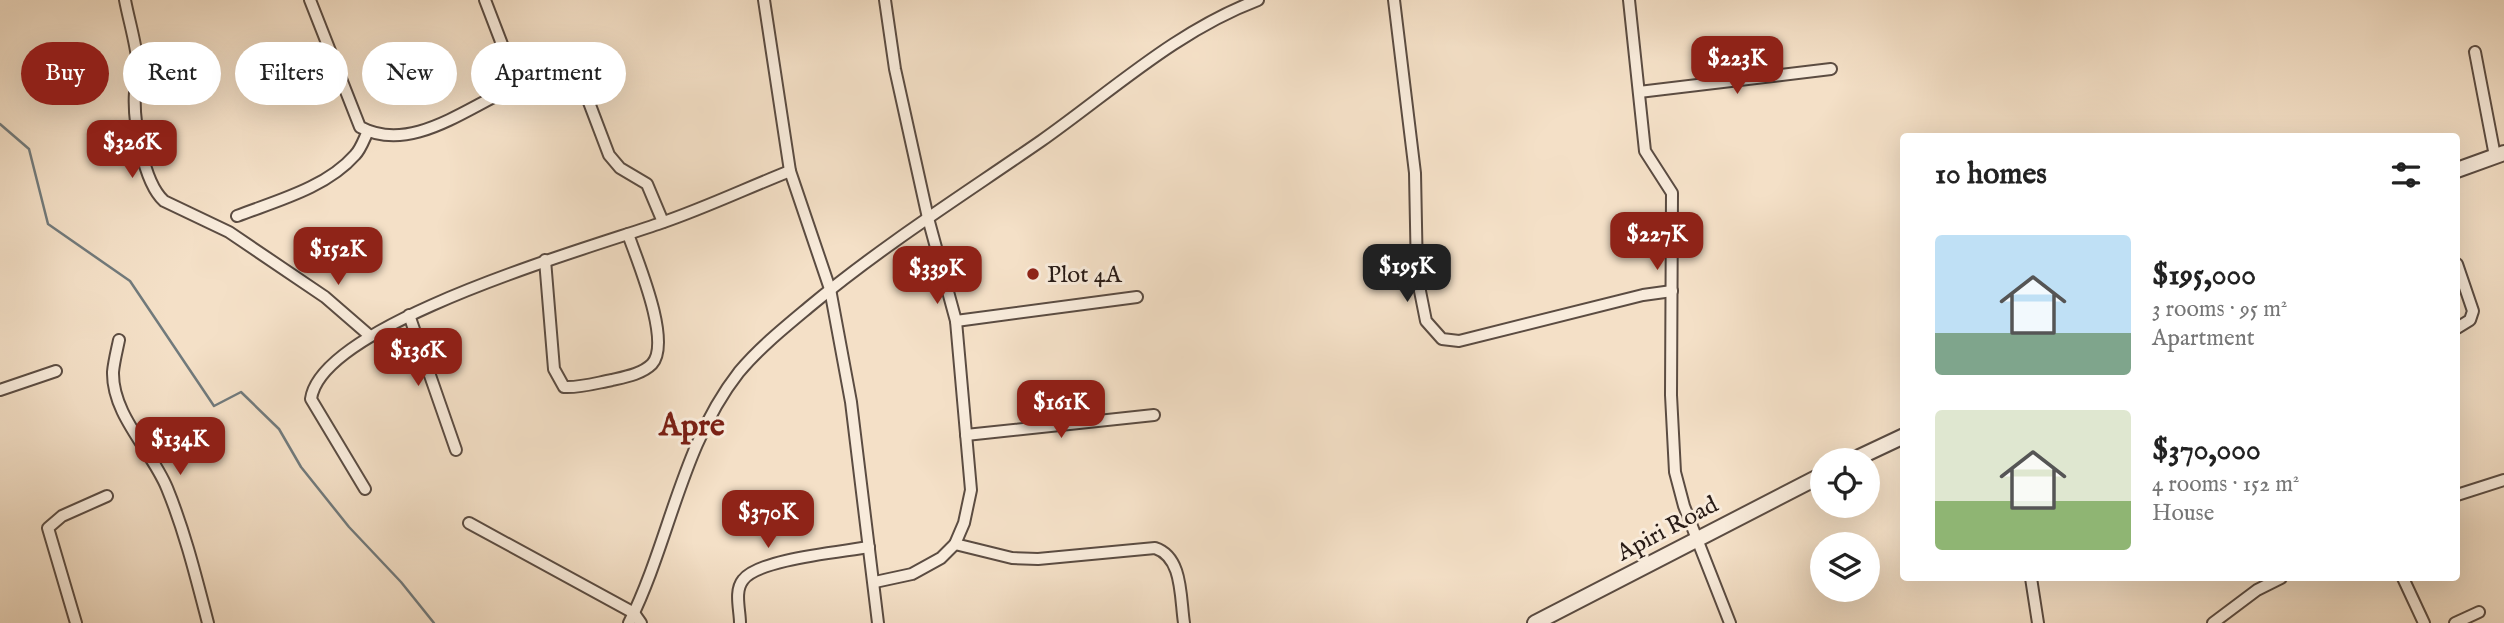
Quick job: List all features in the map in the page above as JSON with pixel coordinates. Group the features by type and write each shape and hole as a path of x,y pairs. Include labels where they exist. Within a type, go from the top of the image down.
{"street":[{"path":"125,0 137,54 135,94 146,173 155,193 163,201 229,232 325,297 370,336"},
{"path":"310,0 360,127 375,135 399,137 437,125 479,105"},
{"path":"485,0 501,42"},
{"path":"764,0 790,171 831,289 851,402 878,623"},
{"path":"875,582 912,574 941,558 955,544 964,523 971,490 956,321 928,218 895,69 885,0"},
{"path":"631,618 690,458 713,413 740,372 781,330 831,289 928,218 1187,35 1227,12 1258,0"},
{"path":"1394,0 1415,173 1418,276 1426,320 1442,339 1459,341 1643,295 1672,292"},
{"path":"1629,0 1645,151 1672,193 1675,472 1684,506 1699,538 1730,623"},
{"path":"2460,169 2500,155 2476,52"},
{"path":"1639,92 1831,69"},
{"path":"590,105 609,155 620,168 647,184 663,222"},
{"path":"237,216 300,192 337,171 357,154 368,131"},
{"path":"365,489 311,399 312,389 321,377 370,336 409,315 545,260 663,222 790,171"},
{"path":"545,260 550,331 558,379 564,387 575,388 633,375 650,366 657,356 656,326 651,296 628,234"},
{"path":"2460,273 2473,311 2470,320 2460,326"},
{"path":"956,321 1136,297"},
{"path":"409,315 456,450"},
{"path":"119,340 113,372 115,389 124,414 159,467 177,512 208,623"},
{"path":"0,390 56,371"},
{"path":"966,435 1154,415"},
{"path":"1878,448 1900,438"},
{"path":"2460,494 2504,480"},
{"name":"Apiri Road","path":"1535,623 1810,481"},
{"path":"76,623 48,528 62,516 107,496"},
{"path":"469,523 641,623"},
{"path":"955,544 1012,558 1038,559 1155,548 1168,552 1174,561 1184,623"},
{"path":"740,623 738,589 744,578 764,567 869,547"},
{"path":"2031,581 2038,623"},
{"path":"2213,623 2257,590 2275,581"},
{"path":"2404,581 2424,623"},
{"path":"2455,623 2479,612"}],"waterway":[{"path":"0,124 29,149 48,224 130,281 214,406 241,392 279,429 301,467 349,527 401,582 434,623"}],"place":[{"name":"Plot 4A","path":"1033,274"}],"district":[{"name":"Apre","path":"692,424"}]}
